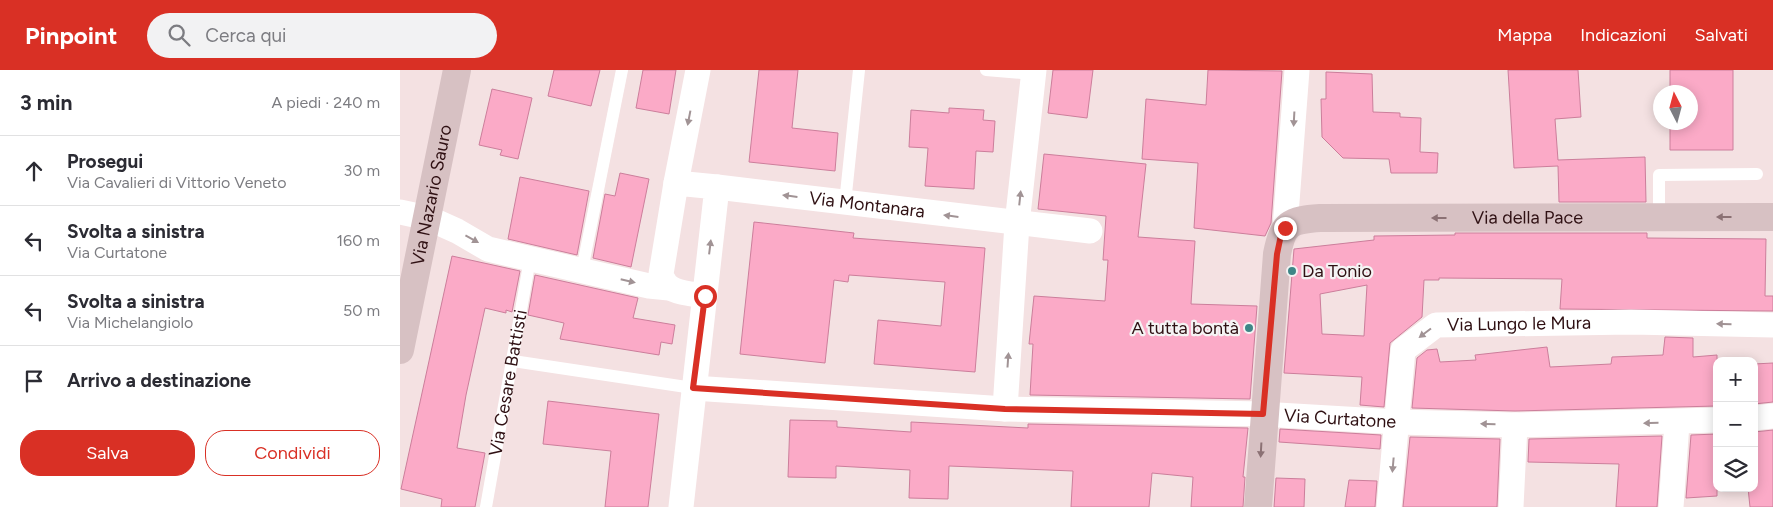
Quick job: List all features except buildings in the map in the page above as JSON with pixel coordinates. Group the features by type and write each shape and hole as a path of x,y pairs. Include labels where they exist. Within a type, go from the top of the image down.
{"main road":[{"name":"Via Nazario Sauro","path":"400,350 457,70"},
{"name":"Via della Pace","path":"1285,228 1298,220 1320,218 1773,218"},
{"path":"1258,507 1263,414 1277,254 1281,235 1285,228"}],"street":[{"path":"669,288 663,281 661,266 698,70"},
{"path":"1285,228 1297,70"},
{"path":"1005,409 1017,224 1033,72"},
{"name":"Via Montanara","path":"676,183 1090,231"},
{"path":"681,507 717,188"},
{"path":"400,212 428,218 457,231 488,249 648,286 669,288 705,296"},
{"name":"Via Lungo le Mura","path":"1389,507 1403,350 1436,325 1631,322 1773,325"},
{"name":"Via Curtatone","path":"693,388 1005,409 1263,414 1397,422 1515,425 1677,423 1713,420"},
{"path":"1758,418 1773,416"},
{"path":"1672,507 1677,423"},
{"path":"1511,507 1515,425"}],"lane":[{"path":"582,270 622,70"},
{"path":"845,203 859,70"},
{"path":"986,70 1033,72"},
{"path":"1659,217 1659,175 1758,174"},
{"name":"Via Cesare Battisti","path":"486,507 530,259"},
{"path":"513,361 693,388"}],"place":[{"name":"Da Tonio","path":"1292,271"},
{"name":"A tutta bontà","path":"1249,328"}],"route":[{"path":"705,296 693,388 1005,409 1263,414 1277,254 1281,235 1285,228"}]}
